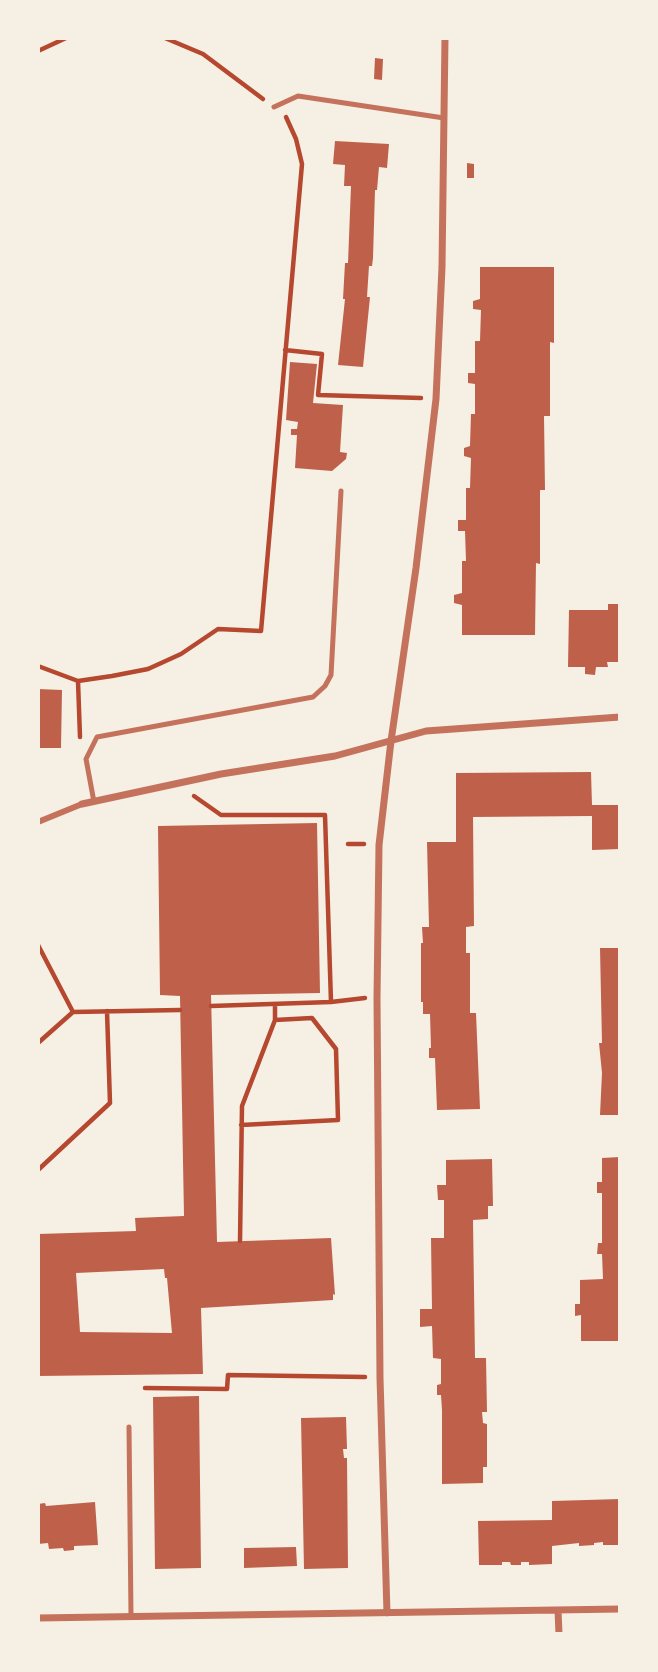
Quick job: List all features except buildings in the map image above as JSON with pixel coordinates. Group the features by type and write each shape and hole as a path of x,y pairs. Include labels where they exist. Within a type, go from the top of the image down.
{"street":[{"path":"387,1613 380,1378 377,998 380,845 436,399 444,38"},
{"path":"38,822 82,804 280,763 335,756 426,731 620,717"},
{"path":"38,1618 620,1609"},
{"path":"558,1610 559,1633"}],"lane":[{"path":"274,107 298,96 444,118"},
{"path":"94,802 86,759 97,737 313,697 326,687 331,675 341,491"},
{"path":"129,1427 131,1616"}],"path":[{"path":"38,51 66,38"},
{"path":"38,666 78,681 112,676 149,669 181,654 218,629 261,631 302,164 287,118 203,54 165,38"},
{"path":"285,350 322,354 318,395 436,399"},
{"path":"176,784 221,815 325,815 331,1002"},
{"path":"38,945 72,1012"},
{"path":"211,1006 377,998"},
{"path":"240,1241 242,1107 275,1020 275,1004"},
{"path":"38,1043 72,1012 180,1010"},
{"path":"38,1170 110,1103 107,1011"},
{"path":"241,1125 338,1121 336,1049 312,1018 275,1020"},
{"path":"145,1388 227,1389 228,1375 380,1378"}]}
